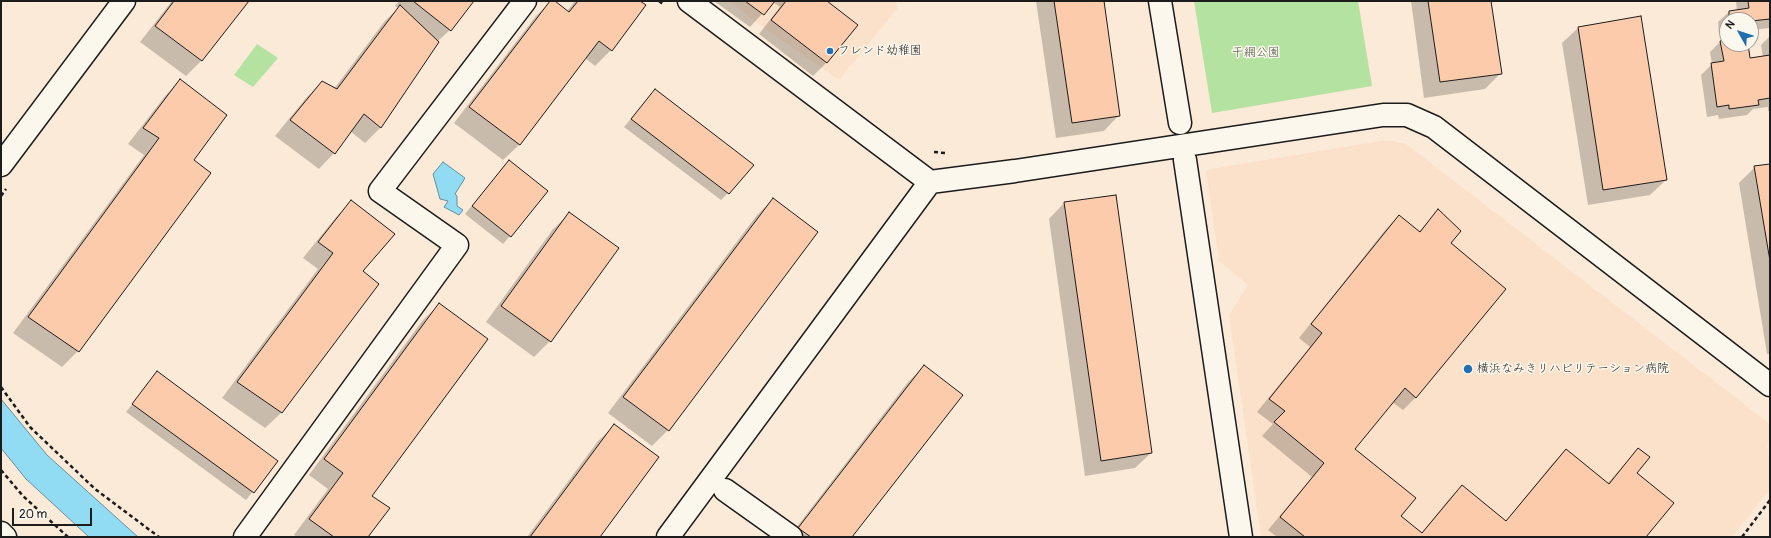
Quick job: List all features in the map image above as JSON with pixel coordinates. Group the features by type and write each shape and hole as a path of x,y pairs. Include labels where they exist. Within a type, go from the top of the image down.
{"street":[{"path":"1,165 124,1"},
{"path":"245,537 457,245 380,191 525,1"},
{"path":"689,1 930,182 1015,171 1384,115 1406,115 1434,127 1770,385"},
{"path":"1160,1 1180,123"},
{"path":"1185,160 1241,537"},
{"path":"668,537 930,182"},
{"path":"725,490 791,537"},
{"path":"1,533 5,537"}],"path":[{"path":"659,1 666,6"},
{"path":"1,387 30,427 95,489 159,537"},
{"path":"1,470 23,496 68,537"},
{"path":"1742,537 1770,500"}],"shaded area":[{"name":"フレンド幼稚園","path":"729,1 896,1 897,9 839,80 757,23"},
{"name":"横浜なみきリハビリテーション病院","path":"1387,140 1406,144 1770,424 1770,437 1767,448 1770,451 1770,489 1732,537 1261,537 1229,315 1248,285 1219,261 1206,170"}],"green space":[{"name":"干網公園","path":"1194,1 1358,1 1372,86 1212,113"},
{"path":"257,44 278,58 253,87 234,75"}],"water":[{"path":"443,162 465,178 455,194 457,196 457,206 463,210 459,215 444,207 448,201 440,199 433,174"},
{"path":"1,399 47,455 138,537 89,537 26,479 1,448"}],"building":[{"path":"174,1 249,1 202,61 155,26"},
{"path":"413,1 474,1 451,31"},
{"path":"550,1 555,1 569,12 578,1 640,1 646,5 612,51 599,41 520,145 469,107"},
{"path":"745,1 775,1 764,15"},
{"path":"786,1 827,1 858,25 827,63 771,20"},
{"path":"1054,1 1104,1 1120,116 1072,123"},
{"path":"1428,1 1491,1 1502,74 1440,82"},
{"path":"1748,1 1770,1 1770,19 1759,20 1759,12 1729,12 1749,8"},
{"path":"400,5 439,42 381,128 364,114 335,154 290,120 322,81 337,89"},
{"path":"1641,16 1667,180 1603,190 1578,27"},
{"path":"1722,52 1749,52 1750,58 1770,55 1770,98 1758,100 1759,105 1729,109 1729,105 1717,107 1711,63 1724,61"},
{"path":"180,79 227,115 194,160 211,173 79,352 28,317 159,138 143,128"},
{"path":"655,89 754,165 729,194 631,119"},
{"path":"509,160 548,191 511,237 472,206"},
{"path":"1770,164 1770,261 1754,166"},
{"path":"1116,195 1152,453 1101,461 1064,202"},
{"path":"773,198 818,232 669,431 623,397"},
{"path":"351,200 395,234 363,271 379,284 282,413 237,382 333,253 318,242"},
{"path":"1438,209 1461,231 1451,243 1506,289 1416,398 1405,388 1355,449 1416,498 1401,516 1422,533 1462,485 1506,521 1566,449 1609,484 1638,448 1650,457 1637,473 1674,503 1646,537 1305,537 1280,517 1324,463 1274,422 1285,411 1269,399 1322,333 1311,324 1399,215 1420,232"},
{"path":"569,212 619,248 551,342 501,306"},
{"path":"439,303 488,339 372,496 390,508 368,537 334,537 309,519 343,473 324,459"},
{"path":"924,365 963,395 852,537 811,537 798,528"},
{"path":"157,371 278,461 254,493 132,404"},
{"path":"614,424 659,457 600,537 530,537"}],"place":[{"name":"フレンド幼稚園","path":"830,51"},
{"name":"横浜なみきリハビリテーション病院","path":"1468,369"}]}
